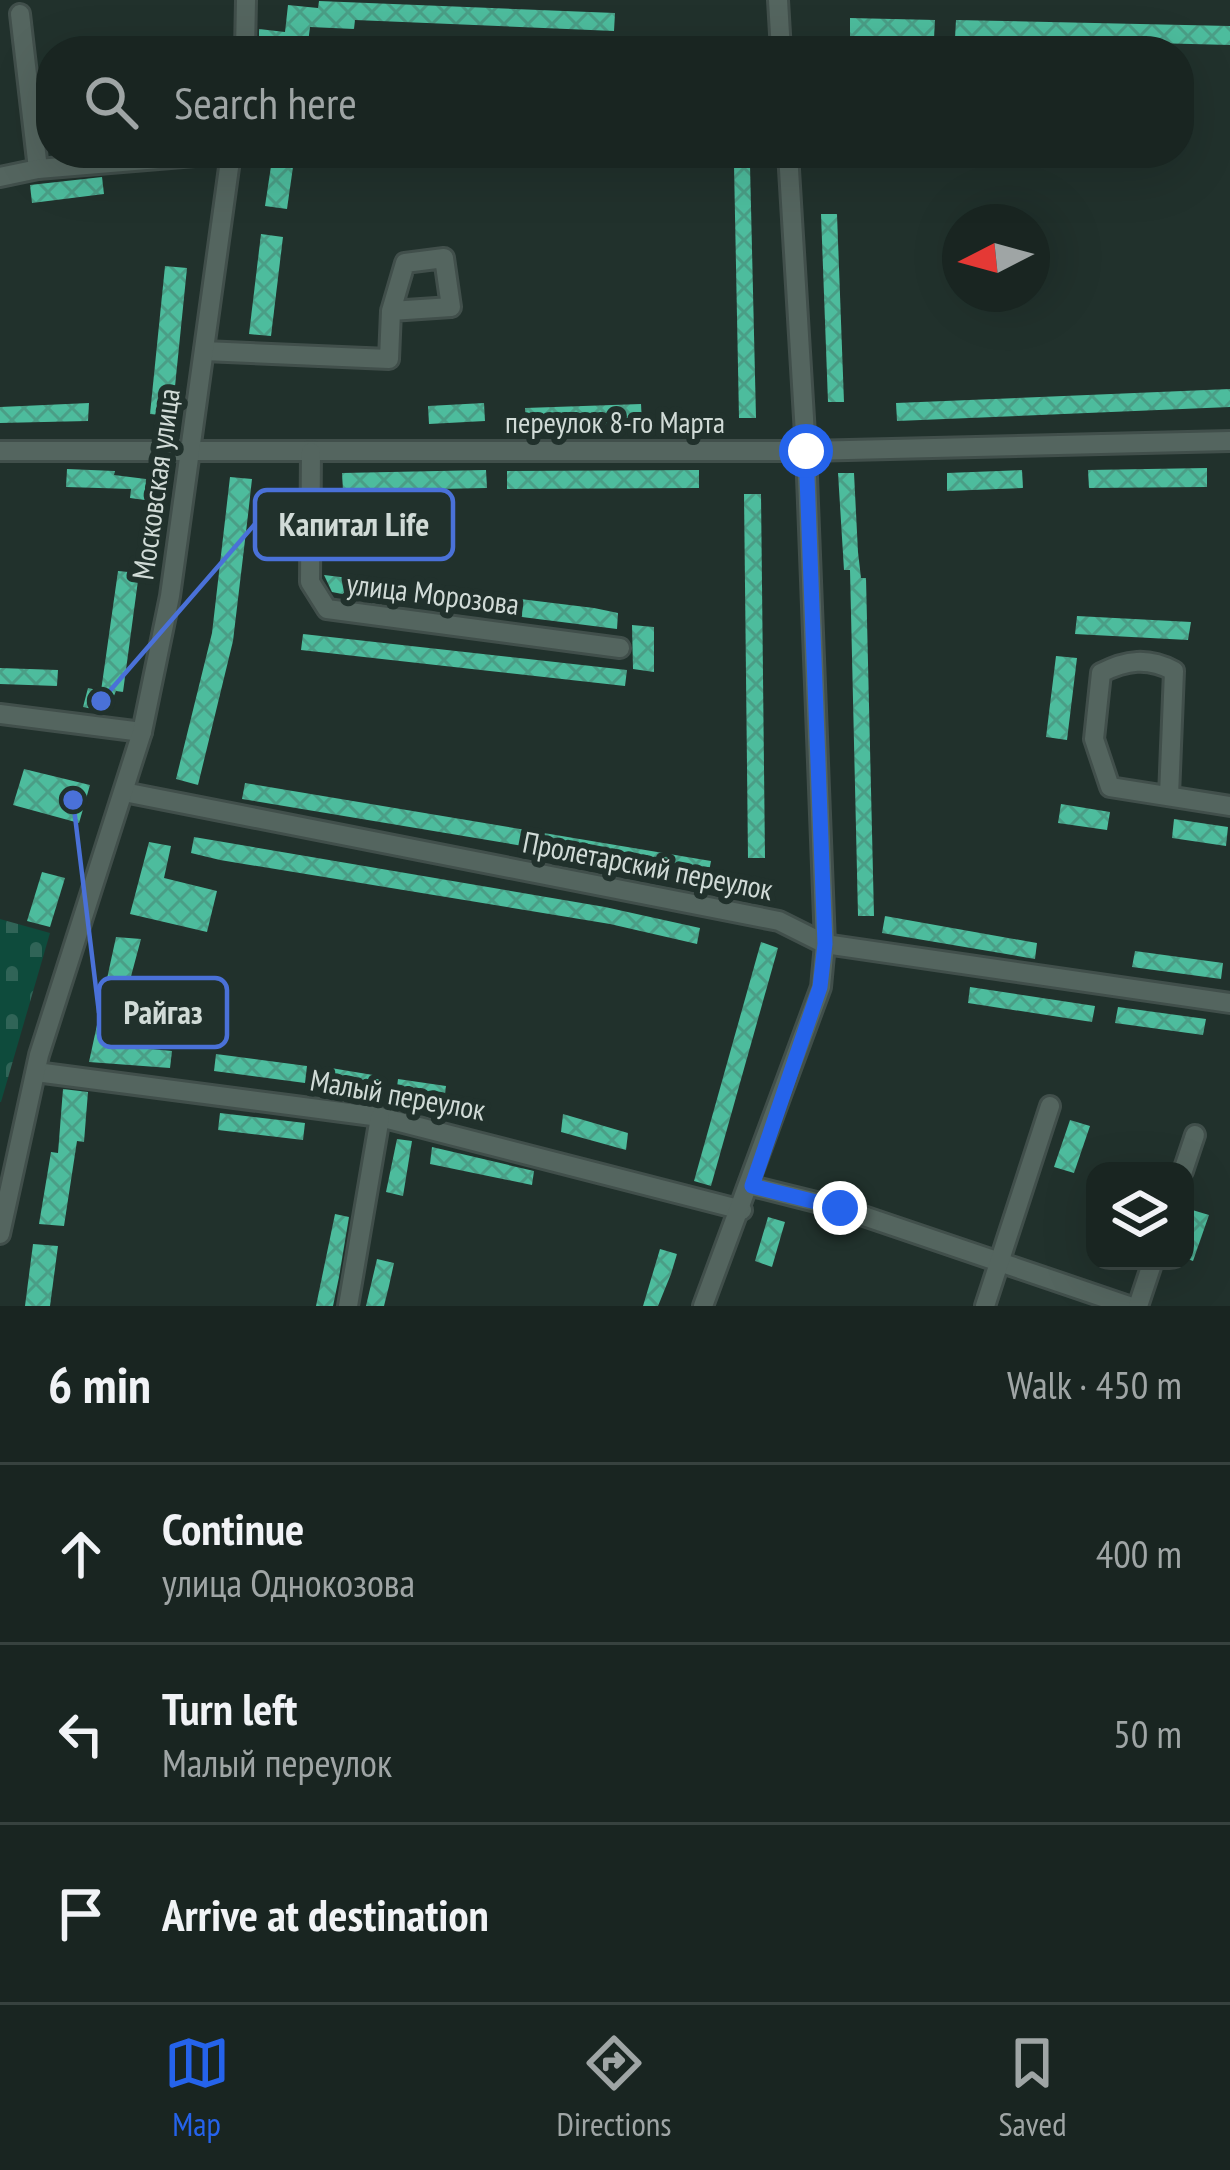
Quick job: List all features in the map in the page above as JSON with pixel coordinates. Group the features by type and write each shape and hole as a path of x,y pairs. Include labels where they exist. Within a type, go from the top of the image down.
{"street":[{"path":"245,36 246,0"},
{"path":"778,0 780,36"},
{"path":"20,14 36,152"},
{"path":"0,178 50,168"},
{"name":"Московская улица","path":"0,1234 35,1072 142,733 170,596 229,168"},
{"path":"704,1306 752,1186 820,987 825,944 806,451 789,168"},
{"path":"204,350 389,359 391,311"},
{"name":"переулок 8-го Марта","path":"0,452 806,451 1230,441"},
{"name":"улица Морозова","path":"311,452 310,582 327,609 620,648"},
{"path":"1169,796 1174,671 1157,662 1123,662 1100,673 1094,739 1110,787 1230,806"},
{"path":"0,714 142,733"},
{"name":"Пролетарский переулок","path":"124,792 779,920 825,944 1230,1003"},
{"name":"Малый переулок","path":"35,1072 380,1117 742,1210"},
{"path":"985,1306 1050,1106"},
{"path":"348,1306 380,1117"},
{"path":"1186,1162 1195,1136"},
{"path":"752,1186 840,1208 1133,1306 1149,1270"}],"green space":[{"path":"0,919 50,933 1,1102 0,1102"}],"building":[{"path":"319,1 615,13 614,31 355,20 354,29 310,27 309,36 259,36 259,29 285,32 288,5 318,8"},
{"path":"850,18 935,20 934,36 850,36"},
{"path":"956,20 1230,26 1230,45 1194,44 1194,36 955,36"},
{"path":"271,168 293,168 287,209 265,206"},
{"path":"734,168 750,168 756,418 739,418"},
{"path":"102,177 104,194 32,203 30,185"},
{"path":"821,214 837,214 844,402 828,402"},
{"path":"261,234 283,237 271,336 249,334"},
{"path":"165,266 187,268 172,416 150,414"},
{"path":"1230,389 1230,407 897,421 896,403"},
{"path":"89,403 88,421 0,423 0,407"},
{"path":"484,403 485,421 429,424 428,406"},
{"path":"641,404 642,423 526,427 525,408"},
{"path":"1207,468 1207,487 1089,488 1088,470"},
{"path":"67,469 115,471 114,475 154,480 152,501 130,498 131,489 66,487"},
{"path":"486,470 487,488 343,491 342,473"},
{"path":"699,470 699,488 507,489 507,471"},
{"path":"1022,470 1023,488 947,491 947,473"},
{"path":"838,473 854,473 858,552 861,578 866,578 874,916 858,916 850,570 844,570"},
{"path":"230,477 252,479 233,641 198,785 176,779 212,633"},
{"path":"744,494 761,494 765,858 748,858"},
{"path":"118,571 139,573 123,692 116,691 107,712 83,707 88,688 101,691"},
{"path":"324,575 594,608 618,613 617,629 347,595 332,592"},
{"path":"1077,616 1191,622 1188,640 1075,634"},
{"path":"632,625 654,627 654,672 633,669"},
{"path":"303,634 627,670 625,686 301,650"},
{"path":"1056,656 1077,658 1067,740 1046,737"},
{"path":"0,668 58,670 57,686 0,684"},
{"path":"24,769 90,785 79,823 13,805"},
{"path":"245,783 711,861 708,877 242,799"},
{"path":"1061,804 1110,812 1107,830 1058,823"},
{"path":"1174,819 1228,827 1226,846 1172,838"},
{"path":"194,837 605,907 700,928 697,944 610,924 220,860 191,853"},
{"path":"149,842 171,846 164,878 217,891 207,932 130,914"},
{"path":"42,872 65,878 50,927 27,921"},
{"path":"885,916 1037,943 1035,959 882,933"},
{"path":"116,937 141,939 122,1010 118,1046 172,1051 170,1068 89,1062"},
{"path":"761,942 778,948 711,1186 694,1181"},
{"path":"1135,951 1223,963 1221,979 1132,967"},
{"path":"970,987 1095,1006 1092,1022 968,1003"},
{"path":"1118,1007 1206,1019 1203,1035 1115,1023"},
{"path":"216,1054 307,1066 305,1083 214,1071"},
{"path":"331,1068 379,1076 377,1093 329,1085"},
{"path":"398,1079 446,1086 444,1103 396,1096"},
{"path":"63,1089 88,1092 84,1142 77,1141 64,1226 39,1224 51,1152 58,1153"},
{"path":"220,1113 305,1123 303,1140 218,1130"},
{"path":"563,1114 628,1133 626,1150 561,1132"},
{"path":"1070,1120 1090,1126 1074,1173 1054,1167"},
{"path":"397,1139 412,1141 403,1196 386,1192"},
{"path":"432,1147 534,1171 532,1185 430,1164"},
{"path":"1194,1210 1209,1215 1194,1258"},
{"path":"335,1214 349,1217 339,1277 333,1306 316,1306"},
{"path":"768,1217 785,1222 772,1267 755,1261"},
{"path":"33,1244 58,1246 50,1306 25,1306"},
{"path":"660,1249 677,1254 658,1306 643,1306"},
{"path":"377,1259 394,1263 389,1286 384,1306 366,1306"}],"place":[{"name":"Капитал Life","path":"101,701"},
{"name":"Райгаз","path":"73,800"}],"route":[{"path":"806,451 825,944 820,987 752,1186 840,1208"}]}
